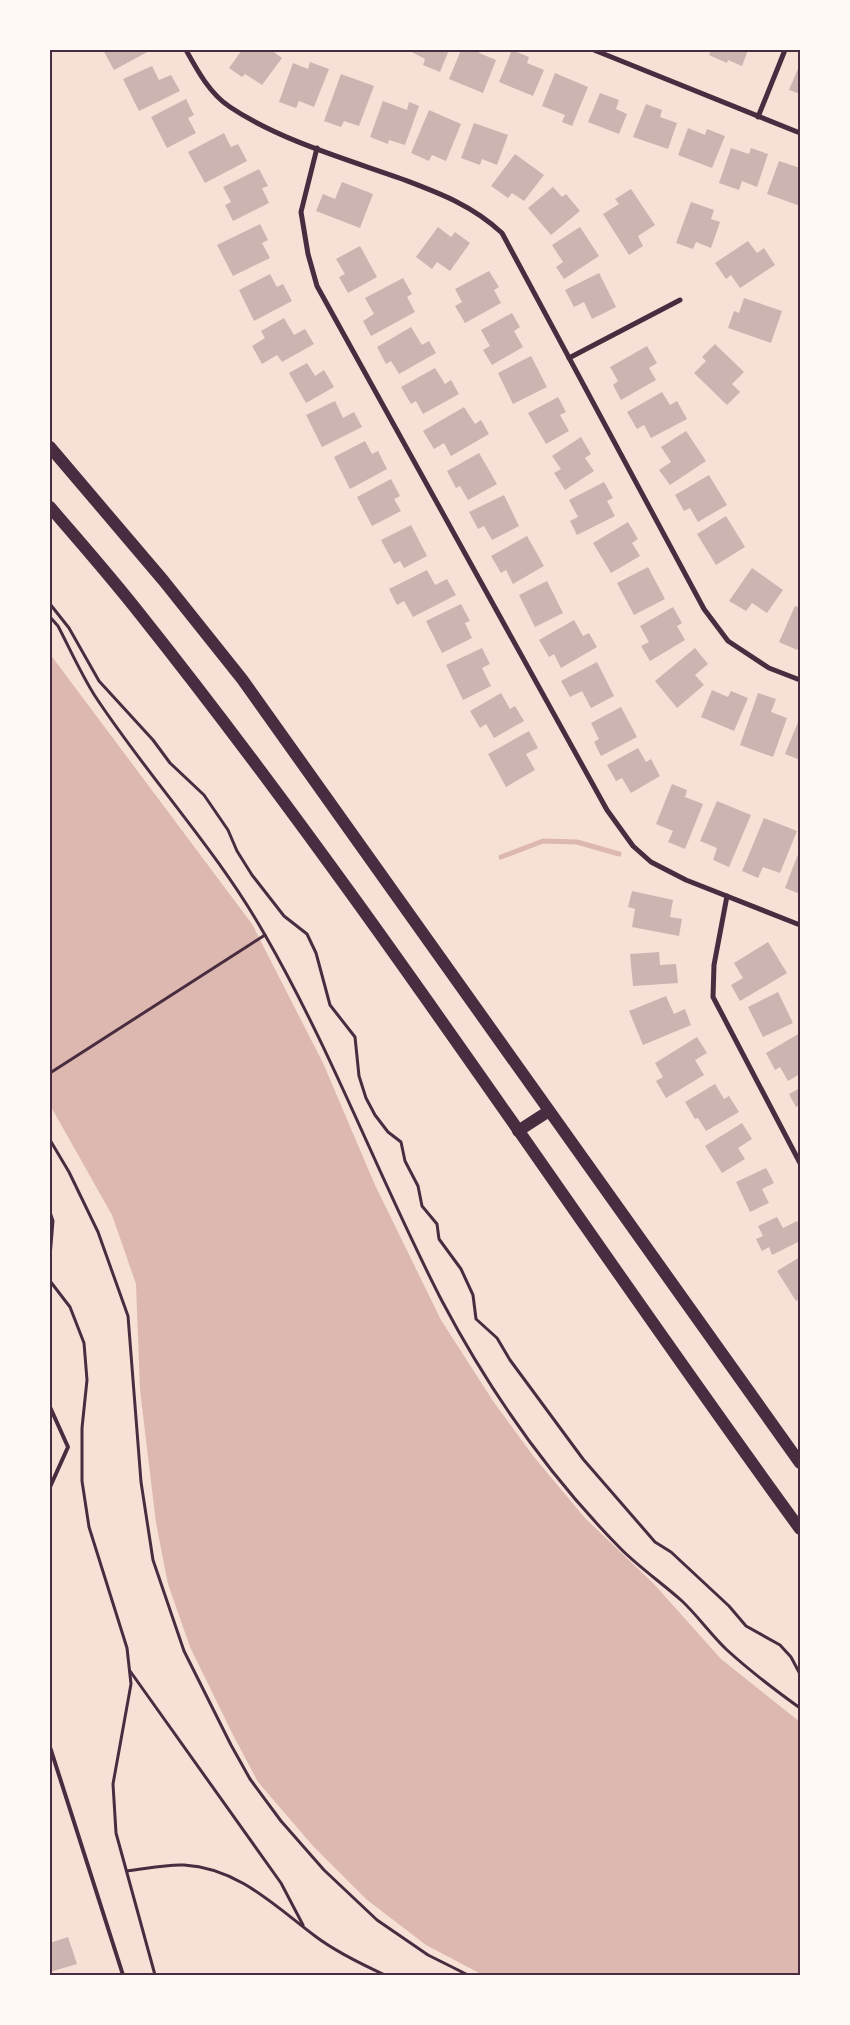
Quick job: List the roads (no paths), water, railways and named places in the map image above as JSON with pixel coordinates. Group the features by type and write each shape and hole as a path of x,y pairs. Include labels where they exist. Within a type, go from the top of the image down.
{"main road":[{"path":"50,447 163,580 242,679 800,1463"},
{"path":"50,507 138,611 227,724 800,1529"},
{"path":"518,1131 550,1111"}],"street":[{"path":"186,50 202,78 229,106 291,139 450,197 486,218 502,233 704,609 728,641 769,668 800,680"},
{"path":"594,50 800,133"},
{"path":"758,116 785,50"},
{"path":"317,148 301,212 308,254 317,286 607,810 633,846 651,862 686,880 800,925"},
{"path":"569,358 680,300"},
{"path":"727,896 714,965 713,997 800,1163"}],"lane":[{"path":"50,1407 68,1447 50,1488"},
{"path":"50,1748 123,1975"}],"waterway":[{"path":"501,857 543,841 577,842 619,854"}]}
